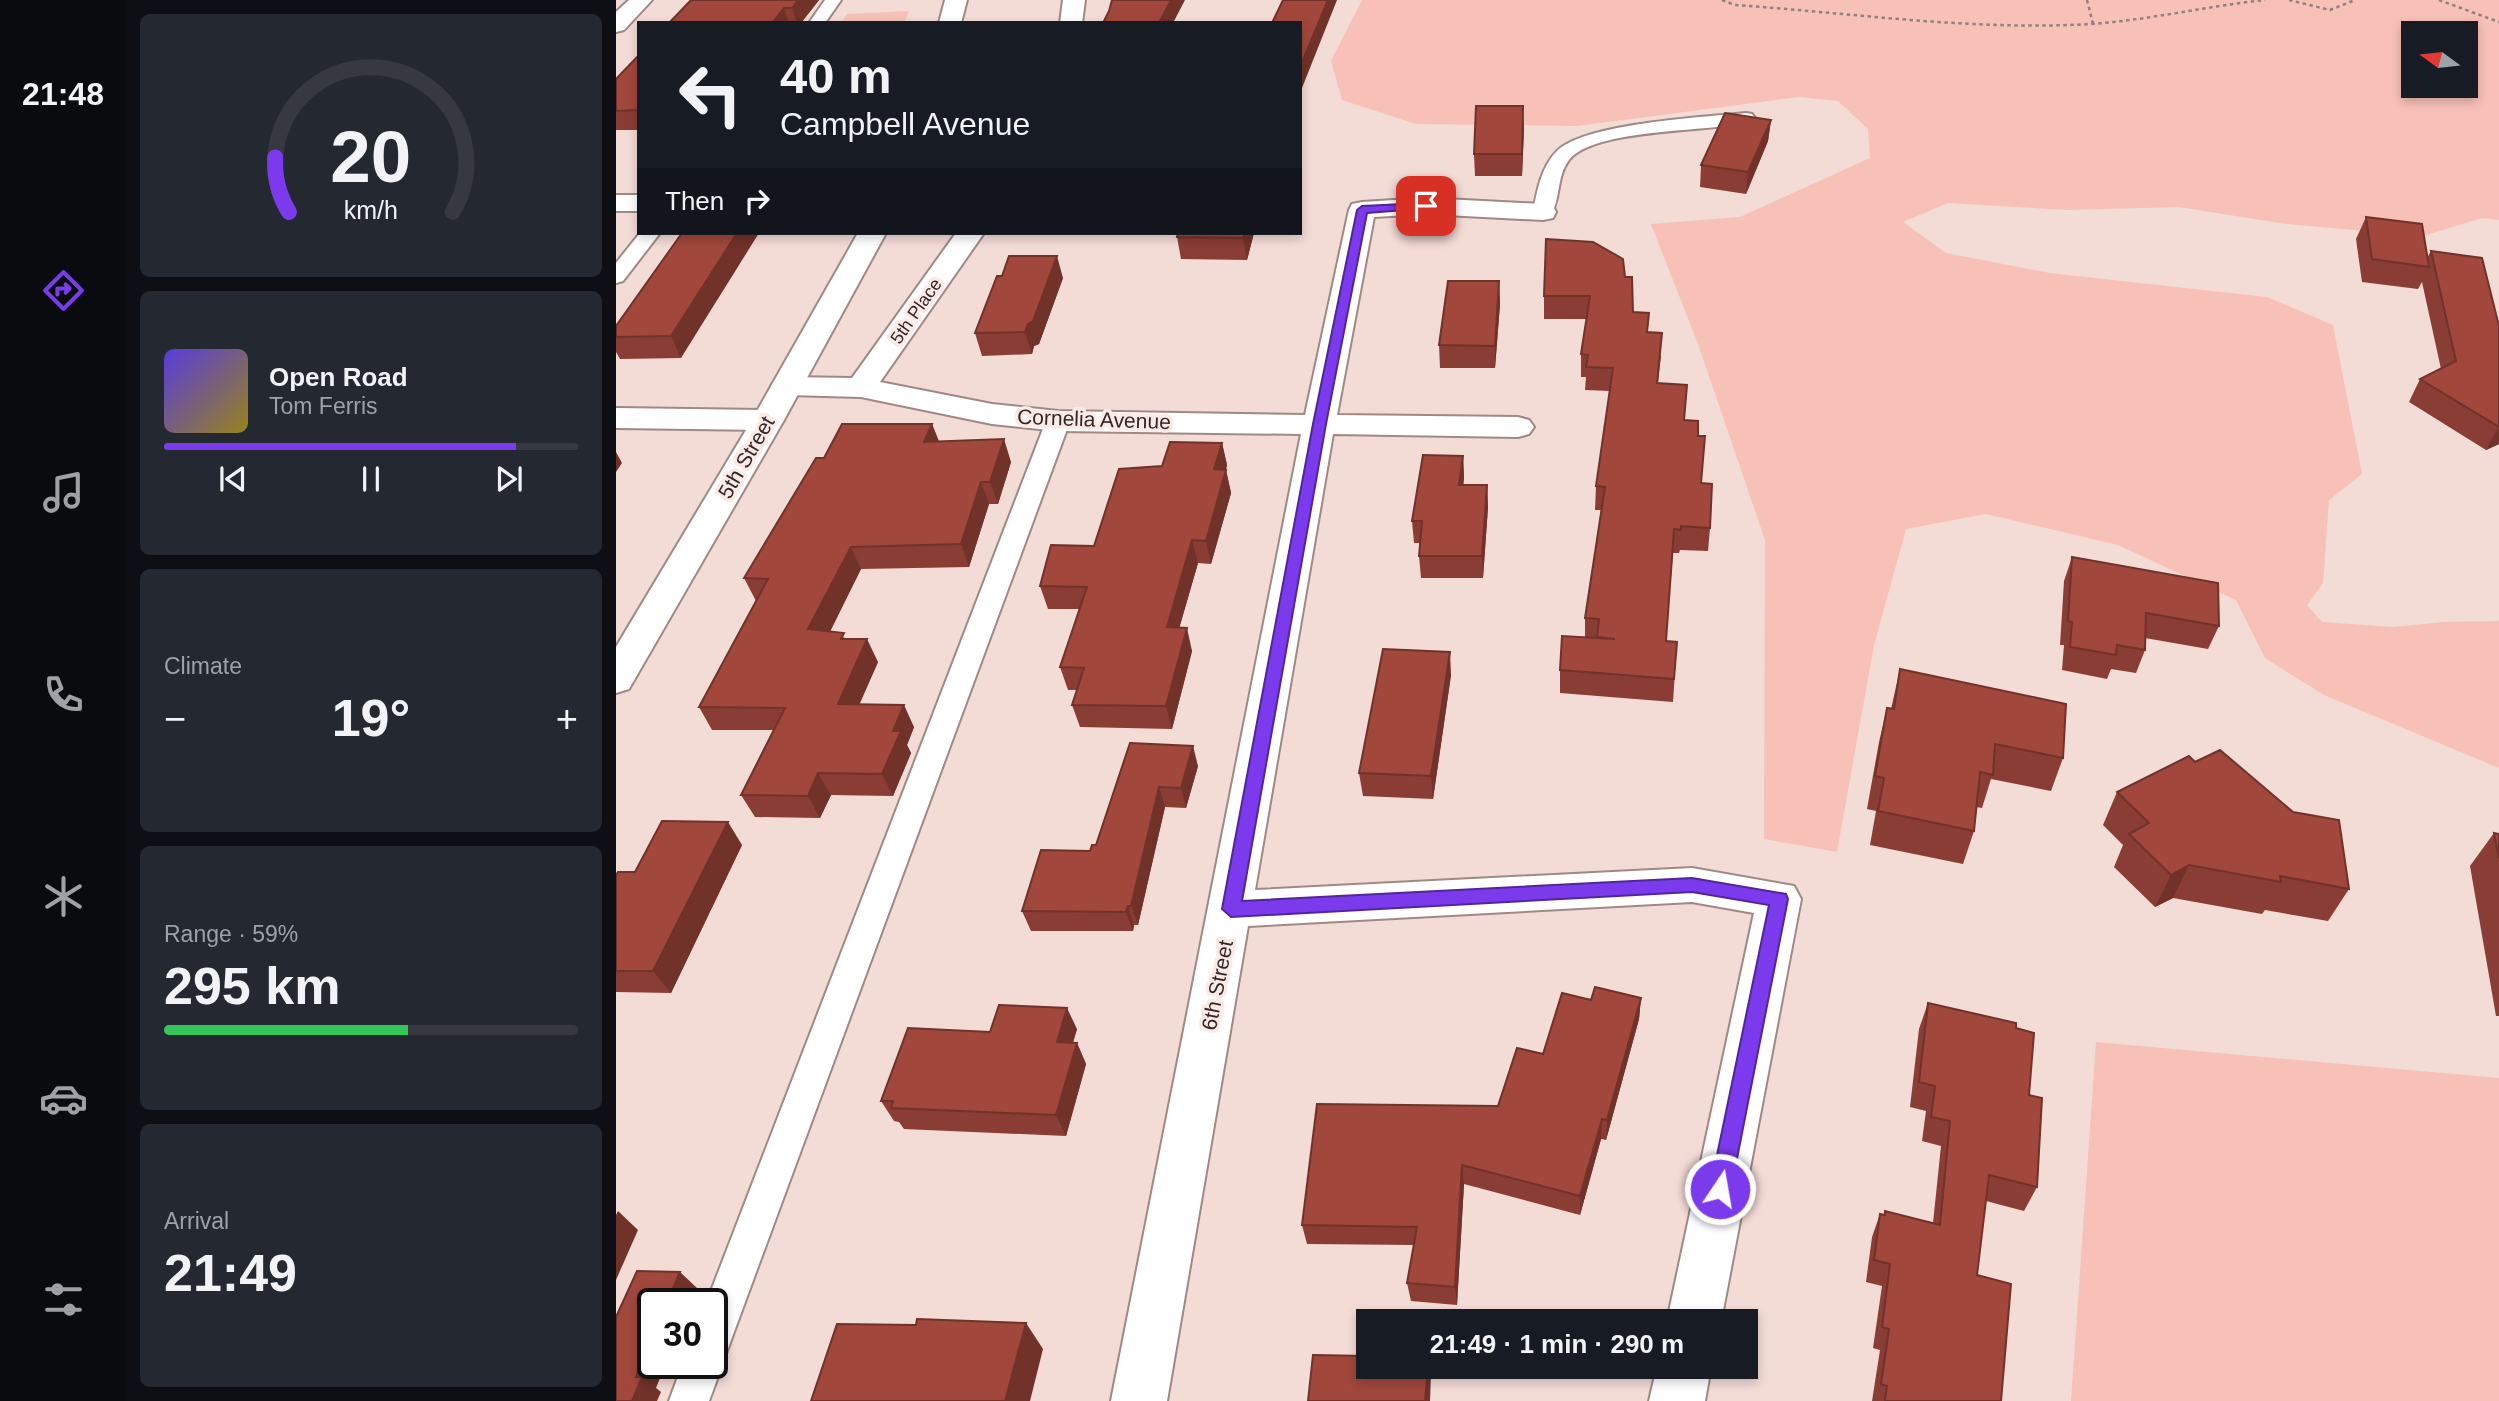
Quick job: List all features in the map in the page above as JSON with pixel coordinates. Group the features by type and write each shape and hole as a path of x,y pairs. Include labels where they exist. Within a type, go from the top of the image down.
{"street":[{"path":"616,25 640,0"},
{"path":"951,21 956,0"},
{"path":"1071,21 1074,0"},
{"path":"616,203 637,203"},
{"name":"6th Street","path":"1139,1401 1319,424 1362,210 1426,206 1542,212"},
{"name":"5th Street","path":"616,679 787,386 871,235"},
{"name":"5th Place","path":"861,388 969,235"},
{"name":"Cornelia Avenue","path":"787,386 861,388 992,414 1058,421 1518,427"},
{"path":"616,418 768,419"},
{"path":"1231,909 1692,885 1779,899 1695,1309"},
{"path":"1677,1401 1682,1379"}],"lane":[{"path":"818,21 833,0"},
{"path":"1542,212 1549,182 1559,160 1570,149 1609,136 1746,118"},
{"path":"616,277 648,235"},
{"path":"728,1298 1058,421"},
{"path":"689,1401 697,1379"}],"path":[{"path":"1721,0 1735,5 1925,20 2093,24 2265,0"},
{"path":"2087,0 2093,24"},
{"path":"2289,0 2330,10 2355,0"},
{"path":"2440,0 2499,22"}],"shaded area":[{"path":"1362,0 2499,0 2499,220 2482,218 2423,236 2286,224 2179,207 2066,210 1948,203 1903,222 1946,253 2050,273 2267,297 2333,325 2362,474 2329,500 2323,583 2307,605 2322,622 2394,627 2443,622 2499,621 2499,768 2324,695 2265,658 2236,600 2118,545 1986,514 1906,529 1874,645 1837,852 1764,839 1765,540 1698,344 1651,224 1740,217 1870,158 1868,129 1838,101 1799,97 1577,126 1416,124 1342,100 1331,61"},
{"path":"909,11 905,21 842,21 847,14"},
{"path":"2096,1042 2499,1078 2499,1401 2071,1401"}],"building":[{"path":"691,0 798,0 792,8 784,8 774,21 671,21"},
{"path":"1112,0 1171,0 1160,21 1104,21"},
{"path":"1283,0 1328,0 1302,62 1302,21 1273,21"},
{"path":"637,57 637,110 616,111 616,79"},
{"path":"1476,106 1523,106 1522,154 1474,154"},
{"path":"1725,113 1771,120 1748,172 1701,165"},
{"path":"2366,217 2422,224 2429,267 2372,259"},
{"path":"681,235 736,235 671,336 616,337 616,326"},
{"path":"1178,235 1244,235 1243,238"},
{"path":"1546,239 1593,242 1623,259 1625,277 1632,277 1633,312 1649,313 1647,332 1662,333 1657,383 1687,385 1684,420 1698,421 1698,436 1705,436 1701,483 1712,484 1710,528 1681,526 1681,530 1674,529 1666,641 1677,642 1674,679 1560,670 1562,636 1615,639 1597,637 1599,619 1585,618 1605,487 1596,486 1613,368 1586,367 1588,355 1581,354 1590,296 1544,296"},
{"path":"2431,251 2482,258 2499,326 2499,427 2420,379 2456,361"},
{"path":"1009,256 1057,256 1033,321 1028,324 1025,332 975,333 997,276 1002,276"},
{"path":"1448,281 1499,281 1495,346 1439,345"},
{"path":"842,424 932,424 924,442 1004,439 990,482 981,482 961,544 851,547 808,629 844,633 841,639 867,639 838,704 904,705 893,731 901,731 882,774 818,773 808,796 741,795 785,708 699,707 768,579 744,578 816,458 824,458"},
{"path":"1170,442 1222,443 1214,469 1226,470 1206,541 1192,540 1167,627 1187,628 1166,706 1072,705 1084,668 1060,667 1087,587 1040,586 1051,545 1094,546 1119,469 1162,466"},
{"path":"1423,455 1463,456 1459,485 1487,485 1482,556 1419,556 1422,521 1412,521"},
{"path":"2072,557 2218,583 2219,626 2146,613 2145,650 2117,645 2116,655 2070,647 2072,622 2068,621"},
{"path":"1383,649 1450,652 1431,776 1359,773"},
{"path":"1900,669 2066,704 2063,758 1995,744 1993,775 1980,772 1974,831 1878,811 1884,778 1875,776 1887,708 1894,709"},
{"path":"1130,743 1193,746 1181,788 1159,787 1131,906 1128,906 1126,912 1022,911 1041,850 1090,851 1092,845 1096,845"},
{"path":"2220,750 2293,812 2339,820 2349,889 2280,876 2281,882 2189,865 2171,875 2129,834 2149,823 2117,792 2189,756 2195,762"},
{"path":"662,821 728,822 653,971 616,971 616,875 618,872 635,872"},
{"path":"2494,833 2499,834 2499,858"},
{"path":"1595,987 1641,998 1607,1120 1602,1119 1580,1196 1462,1165 1455,1287 1407,1283 1417,1227 1302,1225 1317,1104 1498,1106 1517,1048 1543,1054 1562,993 1591,1000"},
{"path":"1928,1003 2016,1023 2016,1028 2034,1033 2029,1095 2042,1098 2037,1187 1989,1175 1977,1275 2011,1284 2001,1401 1885,1401 1887,1386 1881,1384 1889,1329 1882,1327 1890,1264 1874,1260 1880,1214 1885,1215 1885,1211 1940,1225 1950,1121 1931,1117 1935,1086 1919,1082"},
{"path":"999,1005 1067,1008 1057,1042 1077,1043 1056,1115 891,1108 893,1101 881,1101 908,1028 990,1032"},
{"path":"637,1271 680,1272 673,1288 637,1288 636,1377 641,1379 632,1401 616,1401 616,1317"},
{"path":"917,1319 1026,1323 1005,1401 811,1401 837,1324 916,1325"},
{"path":"1313,1355 1356,1356 1356,1379 1427,1379 1425,1401 1308,1401"}],"route":[{"path":"1426,206 1362,210 1319,424 1231,909 1692,885 1779,899 1720,1189"}]}
